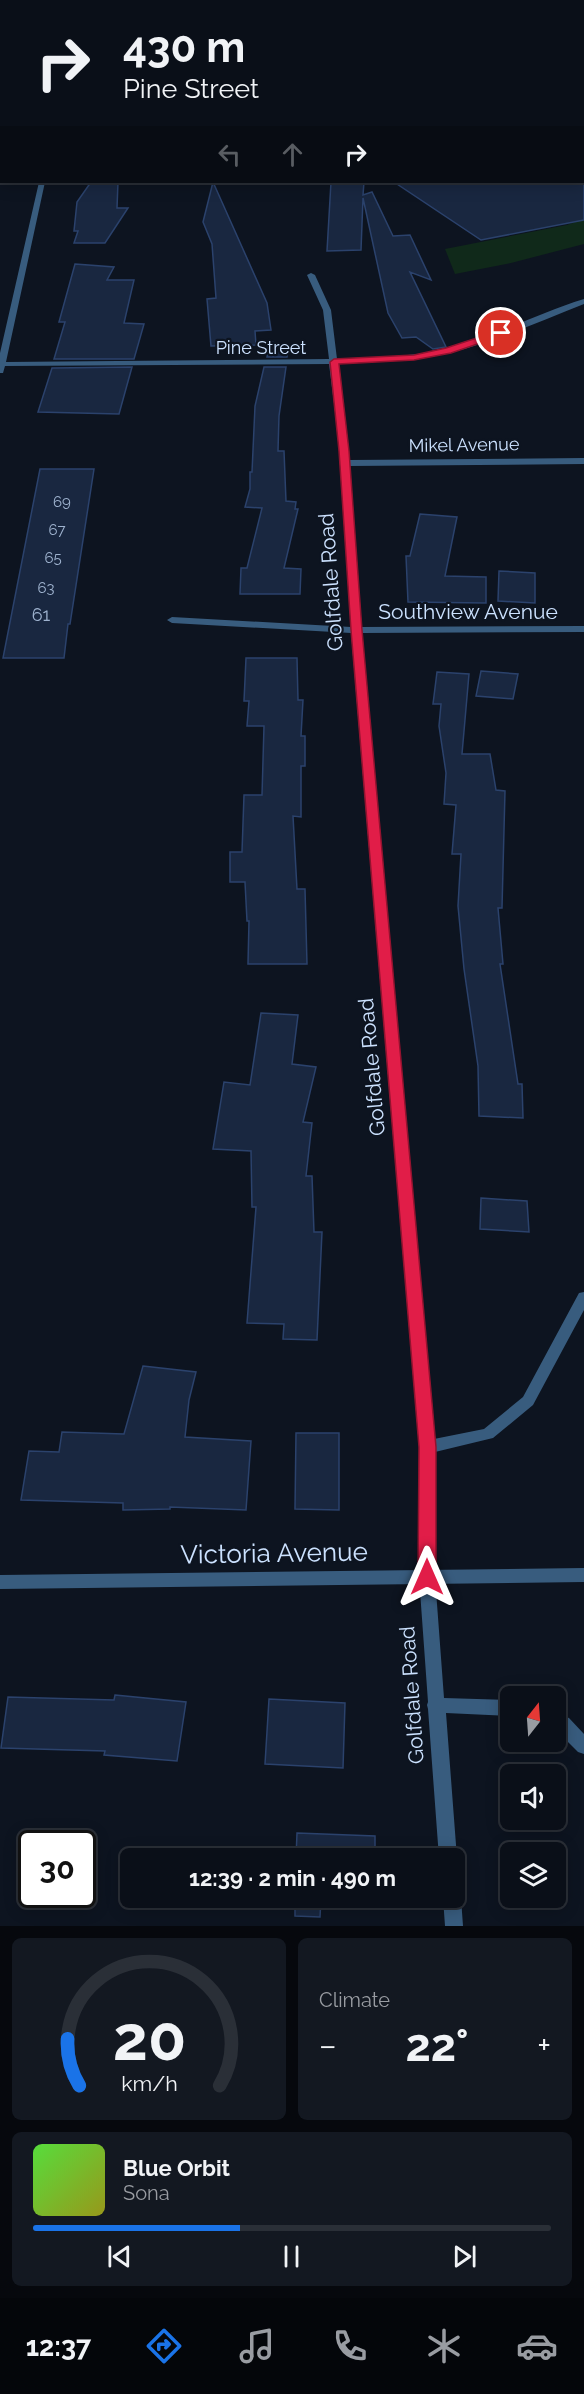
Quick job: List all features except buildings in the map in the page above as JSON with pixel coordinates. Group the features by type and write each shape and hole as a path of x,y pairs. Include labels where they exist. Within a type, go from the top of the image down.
{"street":[{"path":"0,366 42,183"},
{"name":"Golfdale Road","path":"311,275 327,310 345,463 356,630 427,1447 427,1577 447,1848"},
{"name":"Pine Street","path":"0,366 334,362 414,357 448,351 584,302"},
{"name":"Mikel Avenue","path":"345,463 584,460"},
{"name":"Southview Avenue","path":"172,620 356,630 584,629"},
{"path":"427,1447 488,1434 528,1401 584,1297"},
{"name":"Victoria Avenue","path":"0,1582 584,1575"},
{"path":"435,1705 500,1708"},
{"path":"566,1727 584,1746"},
{"path":"453,1908 454,1926"}],"green space":[{"path":"584,219 584,244 511,263 455,274 445,249 567,225"}],"route":[{"path":"427,1577 427,1447 356,630 344,451 334,362 414,357 448,351 501,333"}]}
